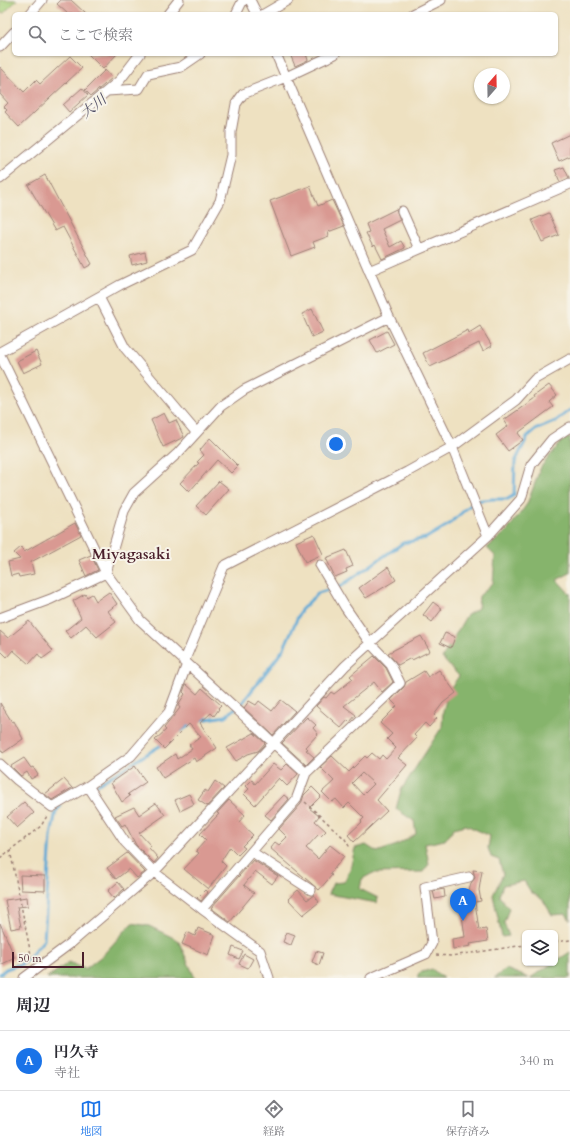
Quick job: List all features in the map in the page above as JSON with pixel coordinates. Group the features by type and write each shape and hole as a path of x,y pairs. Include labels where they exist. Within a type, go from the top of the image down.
{"street":[{"path":"32,12 42,0"},
{"path":"170,12 179,0"},
{"path":"237,12 243,0"},
{"path":"250,0 256,12"},
{"path":"267,12 288,0"},
{"path":"416,12 427,3 441,0"},
{"path":"0,47 12,34"},
{"path":"0,179 120,80 138,56"},
{"path":"107,91 139,89 148,74 181,67 197,56"},
{"path":"277,56 388,317 452,447 488,536"},
{"path":"0,352 99,297 192,250 220,201 231,155 231,132 236,104 243,94 286,77 331,56"},
{"path":"369,271 570,184"},
{"path":"402,211 419,249"},
{"path":"99,297 124,348 196,432"},
{"path":"0,618 51,599 106,573 124,512 134,492 178,453 221,406 244,390 388,317"},
{"path":"0,355 106,573 140,620 185,663 274,742 306,774"},
{"path":"0,764 17,780 52,807 88,786 131,756 169,712 185,663 224,566 407,472 452,447 516,400 535,379 570,359"},
{"path":"24,978 71,943 154,872 344,666 475,546 488,536 521,499 531,465 552,439 570,427"},
{"path":"202,909 296,800 306,774 400,683 391,666 370,643 345,607 320,565"},
{"path":"88,786 125,842 154,872 260,951 269,978"},
{"path":"252,852 311,890"},
{"path":"371,978 426,954 432,943 425,886 469,877"}],"path":[{"path":"298,796 345,839 349,848"},
{"path":"0,858 41,826 52,807"},
{"path":"10,850 34,971"},
{"path":"558,942 570,940"},
{"path":"426,954 451,956 522,946"}],"green space":[{"path":"0,0 17,0 4,13 0,13"},
{"path":"570,436 570,573 557,580 570,594 570,920 566,914 552,915 543,900 531,892 524,881 503,885 499,896 509,908 504,923 509,936 502,937 493,895 503,874 499,860 491,857 488,848 490,836 466,825 454,828 445,840 425,844 429,864 423,872 373,873 362,879 360,889 378,898 377,903 328,894 333,883 344,882 350,870 355,848 366,845 377,852 397,845 416,834 414,821 396,809 401,790 442,727 443,711 449,690 459,676 442,658 466,616 478,608 479,596 493,583 495,556 487,548 507,531 527,504 541,467 561,442"},
{"path":"132,923 149,926 178,940 195,978 47,978 69,962 85,969 103,955"},
{"path":"570,952 570,978 530,978 548,966 558,966 558,960"},
{"path":"432,969 443,978 417,978 419,973"},
{"path":"506,969 529,978 494,978"}],"building":[{"path":"61,0 71,0 84,12 66,12 57,4"},
{"path":"70,56 82,68 19,127 5,112 7,110 4,107 8,103 0,94 0,67 24,92 36,80 40,84"},
{"path":"90,56 115,56 103,69"},
{"path":"291,56 307,56 308,60 295,66"},
{"path":"105,70 112,78 91,96 85,90"},
{"path":"82,88 88,95 69,112 63,105"},
{"path":"570,134 570,156 559,161 551,143"},
{"path":"564,167 569,178 560,182 555,170"},
{"path":"45,175 92,264 85,268 63,227 55,231 28,185"},
{"path":"310,186 318,206 332,200 344,226 328,232 329,236 313,242 315,247 291,256 270,201"},
{"path":"396,209 400,220 382,229 390,247 401,241 405,248 382,259 375,245 373,247 366,233 369,232 366,224"},
{"path":"549,213 559,235 542,242 532,220"},
{"path":"145,252 147,261 132,265 130,256"},
{"path":"312,309 323,332 312,337 302,314"},
{"path":"480,326 492,346 483,351 479,343 430,367 423,353 468,330 469,333"},
{"path":"387,331 394,344 377,353 370,340"},
{"path":"36,351 42,364 23,373 17,361"},
{"path":"549,385 557,395 549,402 553,407 518,433 523,440 508,451 496,435 508,426 504,420 535,398 534,396"},
{"path":"164,413 169,423 176,420 184,437 163,447 151,420"},
{"path":"210,438 238,466 231,473 217,460 189,492 180,483 199,463 197,462 204,455 200,450"},
{"path":"219,481 229,489 206,515 196,506"},
{"path":"75,523 81,535 31,562 34,574 19,577 18,574 11,576 8,562 20,559 14,553 21,547 24,552"},
{"path":"314,534 323,554 305,562 296,542"},
{"path":"346,550 353,566 346,569 347,572 335,577 326,558"},
{"path":"91,555 98,570 86,576 79,560"},
{"path":"388,567 396,580 366,598 359,588"},
{"path":"109,592 117,604 108,611 116,622 97,637 86,625 71,638 65,631 81,618 73,601 85,594 87,597 92,594 96,601"},
{"path":"433,602 442,609 432,622 423,615"},
{"path":"29,621 53,651 42,659 38,654 29,664 13,650 7,657 0,650 0,631 8,638"},
{"path":"445,633 455,637 451,648 440,643"},
{"path":"421,636 430,651 412,660 411,658 398,665 388,653"},
{"path":"374,656 386,668 393,682 382,692 374,682 344,706 356,715 350,722 348,720 341,728 316,706 324,697 326,698 331,692 334,694 353,679 350,676"},
{"path":"439,670 456,693 443,703 434,715 437,718 429,727 425,723 414,735 417,738 398,758 407,765 377,800 387,811 354,842 348,835 362,822 361,821 364,818 349,803 344,808 336,799 332,802 322,792 334,781 320,767 332,756 349,772 365,756 367,758 372,753 379,759 382,755 386,759 396,748 387,739 392,734 380,723 397,706 391,700 404,687 406,682 424,671 428,677","holes":["362,773 374,784 363,795 352,783"]},
{"path":"186,684 197,694 202,688 221,705 214,716 211,713 200,723 217,748 196,762 194,758 163,778 156,767 175,754 177,759 192,749 189,745 201,737 189,724 164,749 155,740 166,730 164,728 180,708 178,705 185,694 183,692"},
{"path":"281,700 295,711 273,735 244,708 249,701 256,705 259,701 272,711"},
{"path":"0,703 12,722 14,721 23,739 3,753 0,748"},
{"path":"307,717 316,725 313,728 318,734 306,747 308,749 306,750 314,757 306,765 282,743"},
{"path":"254,733 265,743 258,751 248,754 236,761 227,748"},
{"path":"24,758 31,768 33,767 38,775 31,779 27,772 21,776 11,766"},
{"path":"273,764 281,770 287,764 298,774 287,786 279,778 255,805 244,794 249,789 246,786 252,780 255,784"},
{"path":"135,766 146,782 128,794 130,796 122,802 111,783"},
{"path":"64,779 72,788 52,800 45,794"},
{"path":"215,781 224,788 207,806 198,800 205,790 208,792"},
{"path":"312,787 321,796 309,808 319,816 315,821 326,831 320,837 318,835 306,848 318,859 330,845 344,856 330,874 332,875 319,890 270,848 275,842 279,845 287,837 279,829 301,804 304,795"},
{"path":"189,794 194,804 180,811 175,800"},
{"path":"284,795 289,799 271,820 265,815"},
{"path":"229,800 245,815 239,822 253,835 242,846 245,848 238,855 230,847 221,861 226,866 208,889 184,869 199,853 196,851 206,840 200,834 219,814 217,813"},
{"path":"24,802 34,813 17,828 7,817"},
{"path":"156,803 165,815 139,833 151,846 149,848 158,858 154,863 136,845 125,824 122,826 115,816 134,807 139,815"},
{"path":"127,853 145,872 137,878 129,869 116,879 107,868"},
{"path":"253,860 278,876 272,884 255,871 244,885 254,893 230,922 211,908"},
{"path":"473,870 482,871 479,890 481,901 475,902 479,930 486,929 488,941 453,949 452,939 465,937 459,893 469,891 471,883 475,878"},
{"path":"20,875 45,876 45,891 21,890"},
{"path":"118,882 124,889 114,898 108,891"},
{"path":"444,889 445,897 435,899 433,891"},
{"path":"205,890 208,893 201,901 197,898"},
{"path":"298,890 307,900 314,895 319,902 303,915 288,899"},
{"path":"27,897 28,906 17,907 21,927 11,929 5,900"},
{"path":"0,923 15,958 0,965"},
{"path":"198,928 215,935 208,955 182,944 187,932 195,936"},
{"path":"287,932 295,935 291,945 283,942"},
{"path":"233,947 243,951 239,959 230,955"},
{"path":"316,951 323,953 319,965 312,962"},
{"path":"244,954 253,959 248,968 239,964"}],"waterway":[{"path":"201,720 226,716 243,702 283,650 301,610 318,593 341,586 403,543 426,538 448,525 475,501 508,499 514,495 515,462 528,436 535,430 556,421 570,410"},
{"path":"181,731 193,723"},
{"path":"97,785 163,744"},
{"path":"0,974 6,969 24,963 44,940 51,836 56,811 61,806"}],"place":[{"name":"円久寺","path":"463,921"}],"district":[{"name":"Miyagasaki","path":"131,554"}],"water label":[{"name":"大川","path":"93,106"}]}
